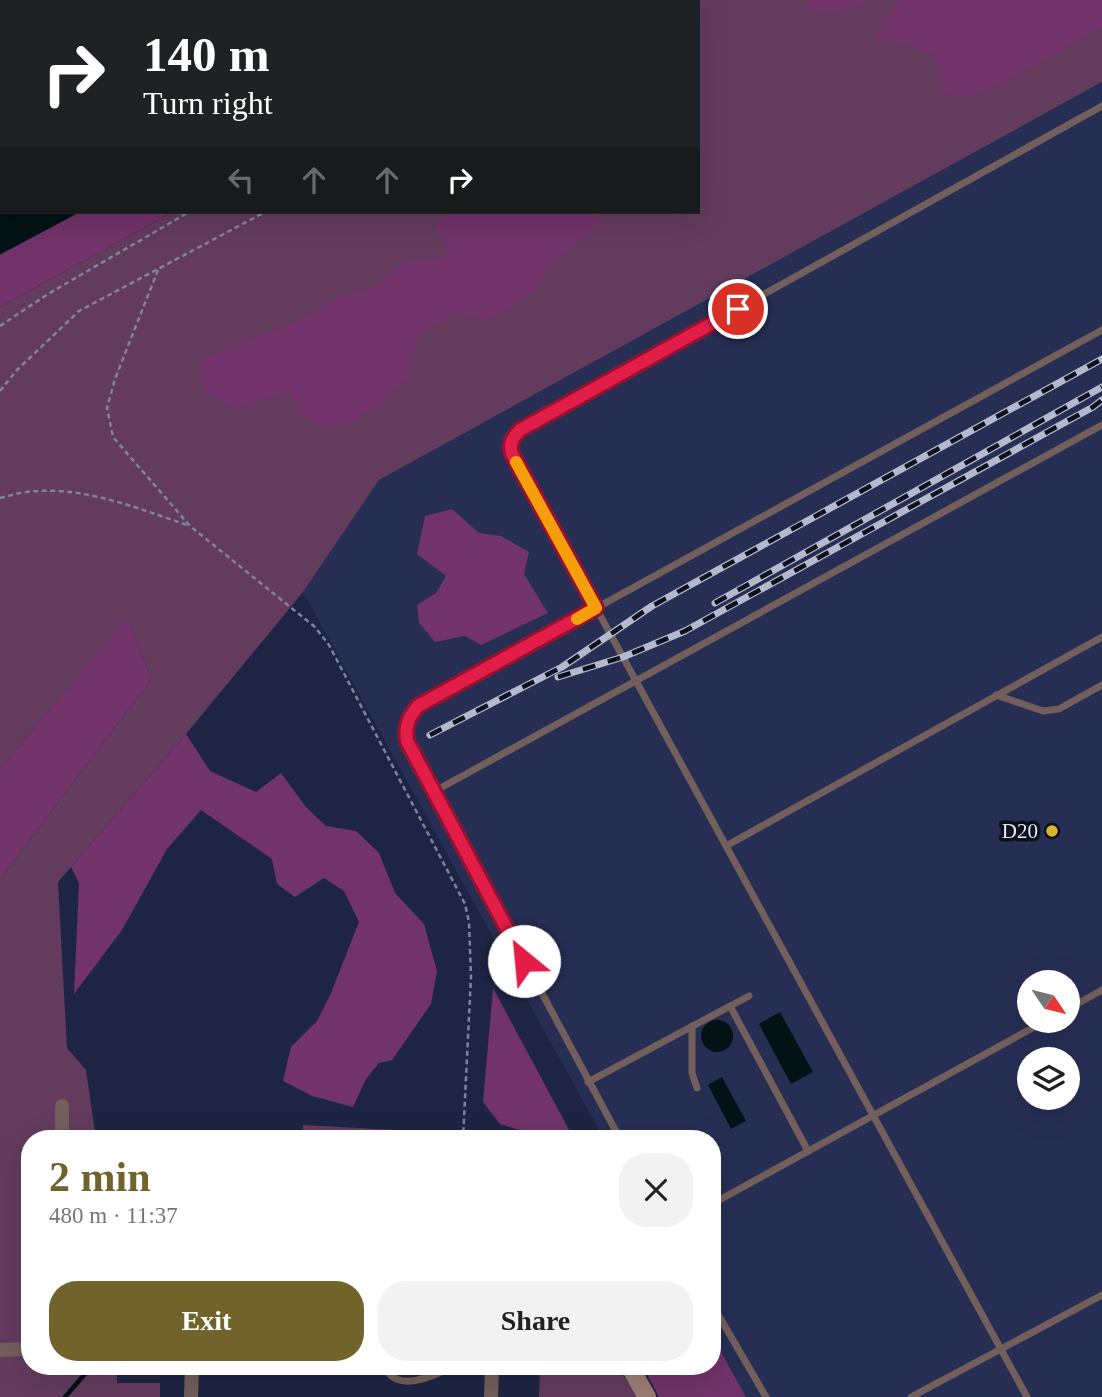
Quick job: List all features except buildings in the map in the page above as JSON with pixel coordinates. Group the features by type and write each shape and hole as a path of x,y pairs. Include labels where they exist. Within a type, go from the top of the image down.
{"street":[{"path":"62,1106 62,1130"},
{"path":"0,1350 21,1349"},
{"path":"191,1375 191,1397"},
{"path":"491,1397 492,1375"},
{"path":"635,1375 647,1397"}],"lane":[{"path":"1027,1397 510,447 514,436 532,424 1102,106"},
{"path":"615,1130 407,741 405,729 409,716 418,706 1102,330"},
{"path":"435,791 1102,425"},
{"path":"726,846 1102,637"},
{"path":"996,695 1043,711 1059,709 1102,685"},
{"path":"1080,1002 1102,990"},
{"path":"588,1082 749,996"},
{"path":"730,1006 808,1151"},
{"path":"692,1026 692,1073 697,1088"},
{"path":"721,1199 1024,1033"},
{"path":"911,1397 1102,1295"},
{"path":"721,1320 766,1397"},
{"path":"392,1375 405,1380 424,1379 433,1375"}],"path":[{"path":"0,326 48,294 186,214"},
{"path":"0,391 17,370 79,311 261,214"},
{"path":"158,270 119,367 107,408 113,437 190,526 315,627 329,645 465,904 469,922 471,976 463,1130"},
{"path":"0,498 38,491 72,493 126,504 190,526"}],"shaded area":[{"path":"700,0 1102,0 1102,82 379,480 303,592 186,734 58,882 67,1048 86,1070 95,1130 21,1130 21,1375 117,1375 117,1383 160,1383 160,1397 0,1397 0,879 151,680 128,618 0,769 0,307 169,214 700,214"},
{"path":"810,0 870,0 833,15 805,8"},
{"path":"900,0 1102,0 1102,27 1001,84 967,97 941,94 935,55 905,44 876,40 886,17"},
{"path":"1102,82 1102,1397 746,1397 721,1352 721,1130 599,1130 303,592 379,480"},
{"path":"0,214 76,214 0,254"},
{"path":"76,214 169,214 0,307 0,255"},
{"path":"447,214 594,214 601,223 549,265 534,290 498,317 482,320 453,313 418,337 408,378 378,405 341,427 319,426 300,414 290,392 232,409 204,389 199,360 293,323 342,295 375,287 405,261 424,261 449,255 435,227"},
{"path":"452,509 479,533 501,536 529,552 524,574 548,613 481,645 465,636 435,642 419,623 417,605 436,593 446,576 417,554 425,516"},
{"path":"128,617 151,680 0,879 0,769"},
{"path":"186,734 210,771 256,792 281,773 306,807 326,826 356,831 379,853 395,893 424,924 437,971 431,1004 392,1060 379,1063 366,1079 353,1107 312,1096 283,1081 291,1047 317,1021 359,922 344,891 324,878 295,897 277,884 272,859 201,810 167,849 122,930 74,994 79,883 71,867"},
{"path":"493,988 569,1130 519,1130 500,1124 483,1102"},
{"path":"780,1012 813,1072 791,1084 759,1024"},
{"path":"717,1020 728,1025 733,1036 728,1047 717,1052 706,1047 701,1036 706,1025"},
{"path":"722,1077 746,1121 731,1129 708,1085"},
{"path":"303,1125 395,1130 303,1130"},
{"path":"721,1352 746,1397 659,1397 647,1375 721,1375"},
{"path":"540,1375 623,1375 639,1397 539,1397"}],"waterway":[{"path":"65,1397 84,1375"}],"railway":[{"path":"430,735 562,667 652,606 1102,359"},
{"path":"715,603 1102,387"},
{"path":"558,677 623,657 685,631 1102,400"}],"slow traffic":[{"path":"516,462 596,608 577,619"}],"place":[{"name":"D20","path":"1052,831"}],"route":[{"path":"524,961 407,741 405,729 409,716 418,706 596,608 512,454 510,447 514,436 520,430 738,309"}]}
